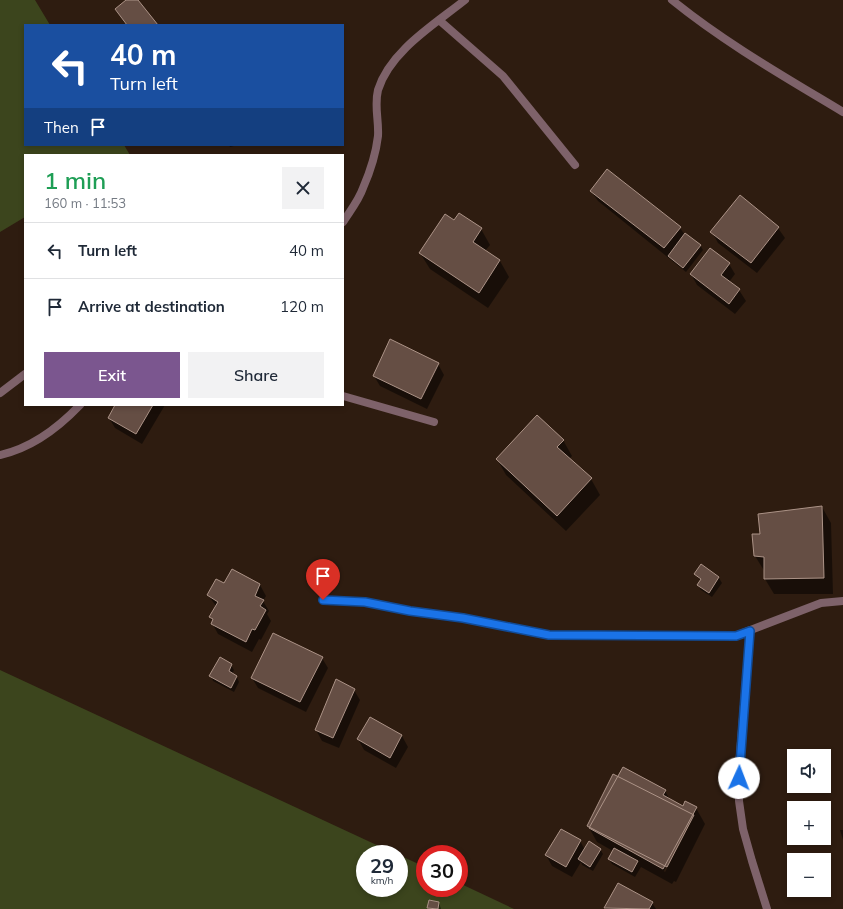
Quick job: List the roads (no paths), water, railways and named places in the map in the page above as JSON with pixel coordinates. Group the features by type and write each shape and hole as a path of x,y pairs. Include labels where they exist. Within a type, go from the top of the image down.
{"street":[{"path":"344,220 363,189 374,157 378,134 376,102 378,90 386,73 403,49 465,0"},
{"path":"672,0 695,19 752,57 843,112"},
{"path":"440,20 502,76 576,165"},
{"path":"0,393 24,375"},
{"path":"344,396 434,422"},
{"path":"0,455 16,451 32,444 52,430 79,406"},
{"path":"323,600 365,602 410,611 463,618 549,635 736,636 821,603 843,601"},
{"path":"750,631 739,766 739,801 743,829 767,909"}]}
